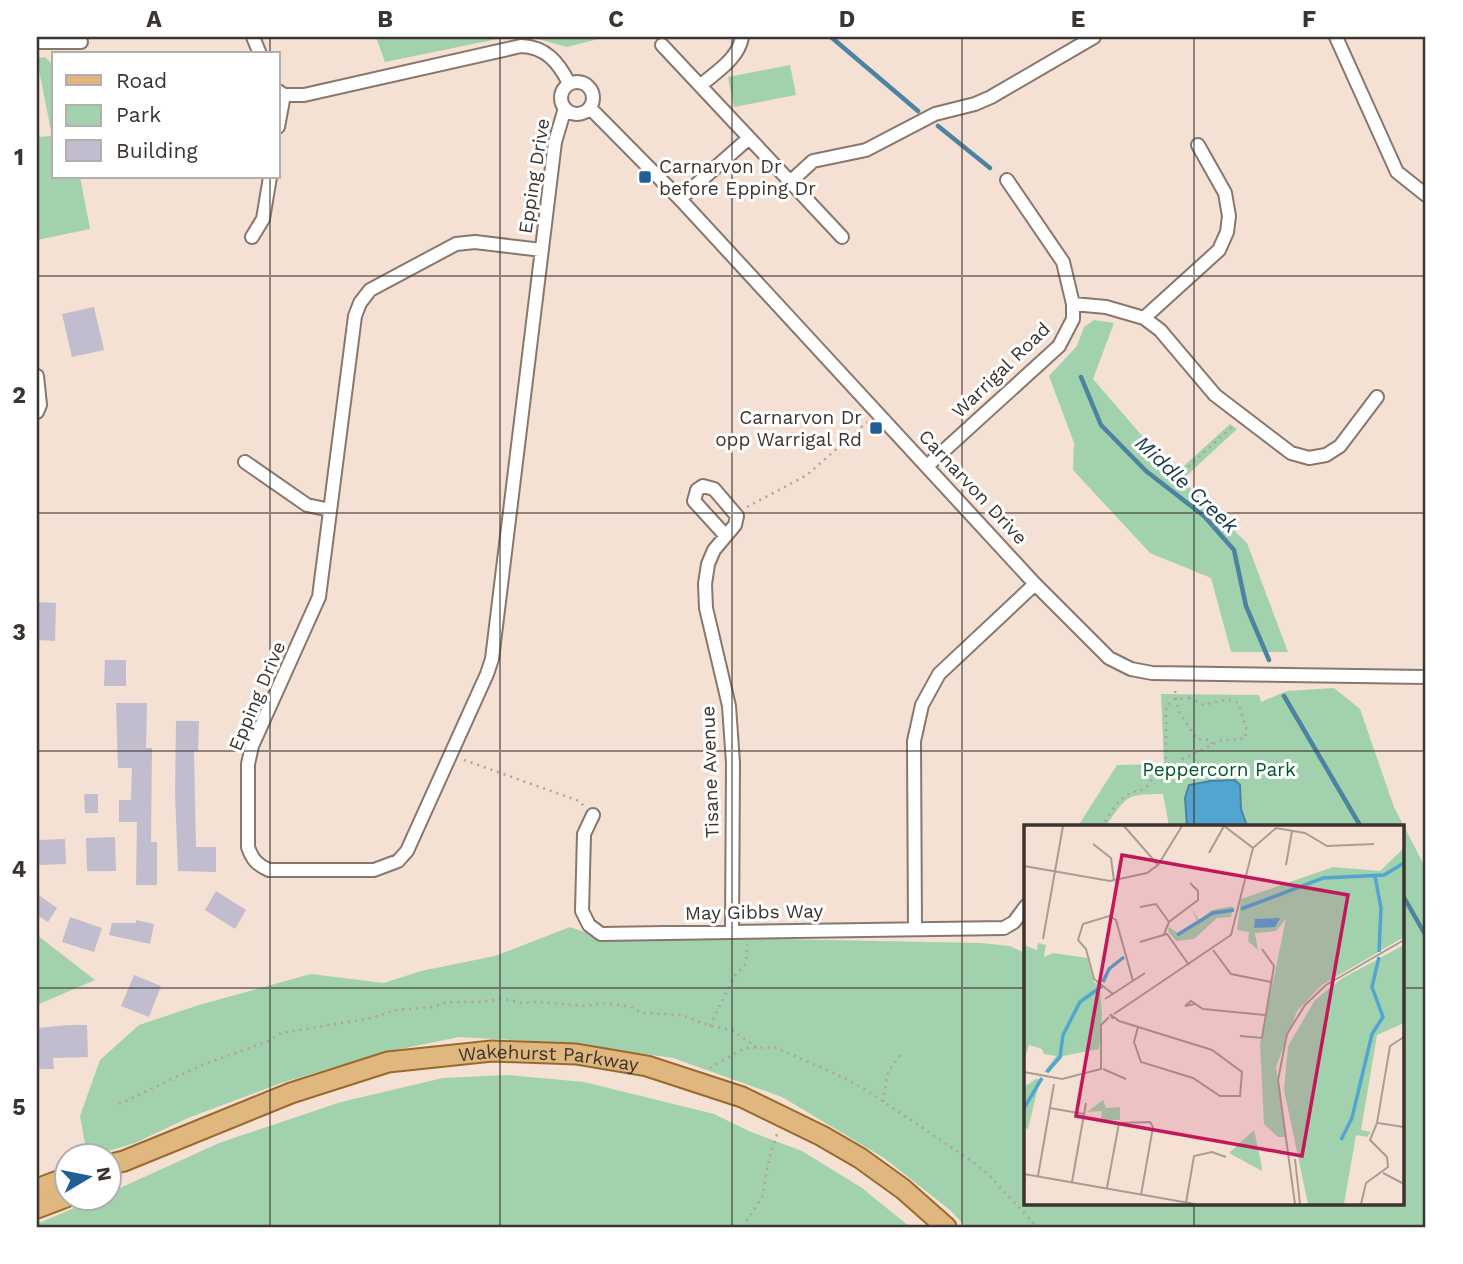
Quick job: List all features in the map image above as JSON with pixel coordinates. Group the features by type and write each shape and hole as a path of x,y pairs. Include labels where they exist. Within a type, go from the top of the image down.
{"main road":[{"name":"Wakehurst Parkway","path":"122,1163 291,1093 388,1062 492,1051 576,1054 647,1066 742,1097 860,1158 903,1189 946,1227"}],"street":[{"path":"701,85 734,56 741,46 742,37"},
{"path":"790,182 813,161 866,150 935,114 991,97 1094,37"},
{"path":"1336,37 1397,172 1426,195"},
{"path":"37,42 81,41"},
{"path":"662,45 842,237"},
{"path":"281,93 304,95 521,46 533,46 548,53 569,83"},
{"path":"580,82 590,88 594,98 590,108 577,114 565,108 562,92 569,83 580,82"},
{"name":"Epping Drive","path":"542,250 475,242 456,244 370,290 359,303 355,316 319,597 252,746 248,764 248,847 258,865 269,870 373,870 398,861 407,851 492,659 542,250 555,142 565,108"},
{"name":"Carnarvon Drive","path":"590,108 680,198 1035,584 1109,658 1131,669 1176,674 1426,677"},
{"path":"680,198 749,138"},
{"path":"1144,318 1219,250 1227,232 1229,216 1225,193 1198,145"},
{"path":"252,237 263,219 270,178"},
{"name":"Warrigal Road","path":"927,466 1059,346 1073,319 1073,304 1063,262 1007,180"},
{"path":"1073,304 1106,307 1144,318 1160,330 1215,396 1292,453 1309,458 1326,455 1340,446 1377,397"},
{"path":"37,376 40,404 37,412"},
{"path":"246,462 307,505 330,510"},
{"path":"725,536 697,506 694,495 697,490 708,486 734,511"},
{"name":"Tisane Avenue","path":"732,931 733,763 729,706 706,608 705,584 708,564 714,550 737,522 734,511"},
{"path":"915,929 914,741 922,705 939,674 1035,584"},
{"name":"May Gibbs Way","path":"593,814 584,834 582,911 589,925 601,934 1004,928 1014,922 1024,909"}],"path":[{"path":"734,511 748,507 807,475 878,413"},
{"path":"1178,477 1243,416"},
{"path":"1175,691 1178,710 1197,739 1211,740 1212,744"},
{"path":"1189,698 1204,705 1232,699 1238,703 1247,731 1244,739 1222,740 1212,744 1182,759 1176,773 1170,775 1164,769 1166,706 1175,699 1189,698"},
{"path":"451,755 579,801 593,814"},
{"path":"1102,825 1120,800 1133,791 1144,791 1150,786 1155,773 1164,769"},
{"path":"710,1026 733,978 746,963 746,931"},
{"path":"119,1104 201,1065 266,1042 281,1033 371,1018 396,1010 432,1007 447,1002 504,999 522,1003 586,1006 608,1003 631,1007 642,1013 682,1015 710,1026 732,1030 758,1048"},
{"path":"688,1079 746,1048 774,1047 802,1058 863,1088 987,1173 1037,1227"},
{"path":"883,1102 888,1072 901,1054"},
{"path":"743,1227 762,1197 769,1159 782,1117"}],"green space":[{"path":"376,37 507,37 385,62"},
{"path":"531,37 606,37 567,47"},
{"path":"45,57 52,64 52,136 37,60"},
{"path":"790,65 796,95 734,107 728,77"},
{"path":"52,136 52,178 80,178 90,229 37,240 37,137"},
{"path":"1094,320 1114,323 1093,379 1175,474 1230,424 1237,429 1182,480 1247,543 1288,652 1231,652 1211,578 1150,553 1073,470 1074,443 1049,376 1077,346 1084,327"},
{"name":"Peppercorn Park","path":"1334,688 1360,709 1394,807 1403,825 1169,825 1163,794 1134,796 1128,799 1107,825 1079,825 1117,765 1164,764 1161,694 1259,695 1261,702 1287,691"},
{"path":"1404,826 1426,869 1426,1227 966,1227 950,1210 884,1158 782,1097 673,1058 567,1043 459,1037 381,1053 281,1083 188,1118 135,1143 122,1147 122,1142 85,1142 80,1116 100,1060 139,1025 199,1005 311,974 384,983 421,971 495,956 570,927 604,939 728,938 981,943 1010,946 1024,953 1024,1204 1404,1204"},
{"path":"37,935 95,980 37,1005"},
{"path":"507,1075 584,1082 714,1114 751,1132 802,1151 862,1188 910,1227 37,1227 37,1224 65,1212 122,1212 122,1187 219,1143 341,1102 443,1078"}],"water":[{"path":"1235,780 1240,785 1241,809 1247,825 1187,825 1185,798 1189,785"}],"building":[{"path":"94,307 104,350 72,357 62,314"},
{"path":"37,602 56,603 55,641 37,640"},
{"path":"105,660 126,660 126,686 104,686"},
{"path":"116,703 147,703 146,748 152,748 151,842 157,842 157,885 136,885 137,822 119,822 119,800 131,800 132,768 118,768"},
{"path":"176,721 199,721 198,751 194,751 196,847 216,847 216,872 178,871"},
{"path":"84,794 98,794 98,813 85,813"},
{"path":"115,837 116,871 87,871 86,838"},
{"path":"65,839 66,864 39,865 38,840"},
{"path":"216,891 246,910 235,929 205,910"},
{"path":"37,894 57,908 48,922 37,915"},
{"path":"70,917 102,928 94,952 62,942"},
{"path":"136,920 154,924 150,944 109,935 112,923 136,923"},
{"path":"134,975 161,986 149,1017 121,1006"},
{"path":"87,1025 88,1057 53,1058 54,1069 37,1069 37,1028"}],"waterway":[{"name":"Middle Creek","path":"831,37 918,111"},
{"name":"Middle Creek","path":"938,126 990,168"},
{"name":"Middle Creek","path":"1081,377 1101,425 1146,471 1204,516 1234,550 1246,606 1269,660"},
{"name":"Middle Creek","path":"1284,696 1360,825"},
{"name":"Middle Creek","path":"1404,898 1426,936"}],"place":[{"name":"Carnarvon Dr before Epping Dr","path":"645,177"},
{"name":"Carnarvon Dr opp Warrigal Rd","path":"876,428"}]}
